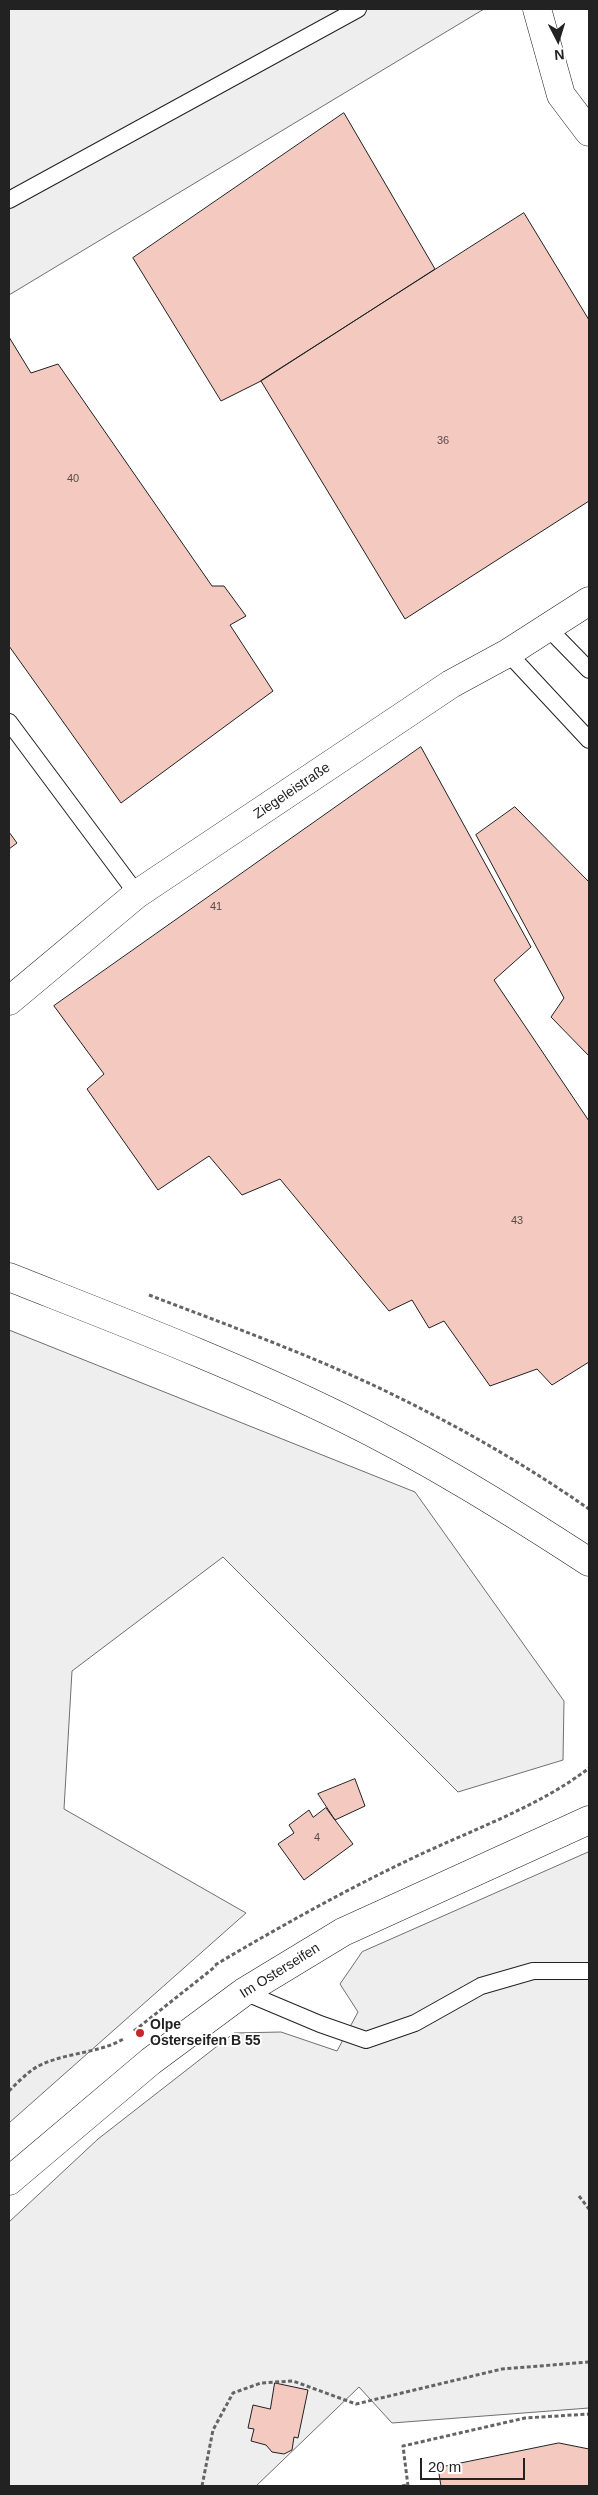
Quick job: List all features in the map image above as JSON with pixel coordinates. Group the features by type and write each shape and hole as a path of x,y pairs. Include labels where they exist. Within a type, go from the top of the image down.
{"street":[{"path":"537,9 561,95 589,132"},
{"name":"Ziegeleistraße","path":"9,1001 137,894 451,684 508,653 589,601"},
{"path":"9,1277 164,1338 341,1417 491,1499 589,1562"},
{"name":"Im Osterseifen","path":"9,2181 151,2061 244,1992 343,1932 589,1820"}],"lane":[{"path":"9,200 358,9"},
{"path":"548,628 589,670"},
{"path":"508,653 589,740"},
{"path":"9,722 137,894"},
{"path":"244,1992 320,2024 366,2040 415,2022 481,1986 533,1971 589,1971"}],"path":[{"path":"9,2091 33,2069 123,2039 215,1965 318,1905 531,1802 573,1780 589,1768"},
{"path":"215,1965 244,1992"},
{"path":"579,2196 589,2209"},
{"path":"202,2486 213,2430 233,2393 261,2383 293,2381 356,2404 502,2369 589,2362"},
{"path":"402,2486 408,2486 403,2446 525,2418 589,2414"}],"shaded area":[{"path":"9,9 484,9 9,295"},
{"path":"9,1330 415,1492 564,1701 563,1760 458,1792 223,1557 72,1671 64,1809 246,1913 9,2123"},
{"path":"589,1852 589,2408 392,2423 359,2387 256,2486 9,2486 9,2222 98,2139 234,2033 281,2032 337,2051 358,2012 340,1984 362,1952"}],"building":[{"path":"344,113 435,269 261,381 221,401 133,258"},
{"path":"524,213 589,320 589,501 405,619 261,381"},
{"path":"9,337 31,373 58,364 212,586 224,586 246,616 230,625 273,691 121,803 9,646"},
{"path":"421,747 531,947 494,980 589,1121 589,1362 552,1385 537,1369 490,1386 444,1321 429,1328 412,1300 389,1311 280,1179 242,1195 209,1156 158,1190 87,1089 104,1074 54,1006"},
{"path":"515,807 589,882 589,1056 551,1017 564,998 476,835"},
{"path":"9,832 17,843 9,849"},
{"path":"355,1779 365,1806 335,1820 318,1794"},
{"path":"326,1808 353,1844 304,1880 278,1844 294,1833 289,1825 309,1810 313,1817"},
{"path":"275,2383 308,2390 298,2438 294,2437 292,2450 284,2454 272,2452 266,2445 251,2441 254,2429 248,2428 253,2405 270,2409"},
{"path":"559,2443 589,2449 589,2486 441,2486 438,2468"}],"place":[{"name":"Olpe Osterseifen B 55","path":"140,2033"}]}
